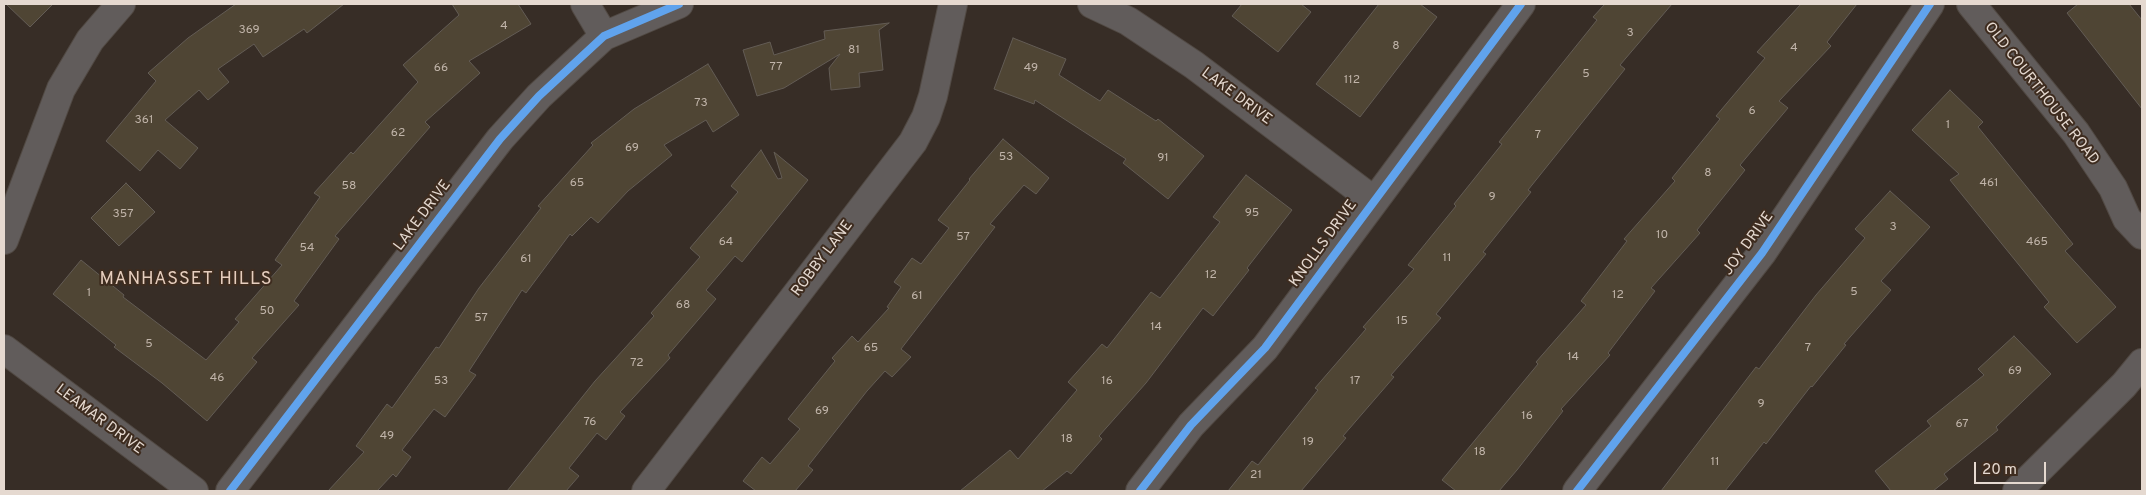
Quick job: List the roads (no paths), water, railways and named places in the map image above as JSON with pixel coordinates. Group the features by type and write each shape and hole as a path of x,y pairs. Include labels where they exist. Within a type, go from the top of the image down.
{"street":[{"path":"4,240 61,89 90,40 121,4"},
{"path":"584,4 604,36"},
{"name":"LAKE DRIVE","path":"230,491 500,139 539,96 604,36 679,4"},
{"name":"ROBBY LANE","path":"646,491 913,142 926,117 933,96 953,4"},
{"name":"LAKE DRIVE","path":"1092,4 1128,21 1194,65 1373,200"},
{"name":"KNOLLS DRIVE","path":"1140,491 1191,425 1265,348 1373,200 1521,4"},
{"name":"JOY DRIVE","path":"1576,491 1762,253 1930,4"},
{"name":"OLD COURTHOUSE ROAD","path":"1971,4 2076,133 2113,188 2128,219 2142,235"},
{"name":"LEAMAR DRIVE","path":"4,350 194,491"},
{"path":"2018,491 2124,385 2142,363"}],"district":[{"name":"MANHASSET HILLS","path":"186,280"}]}
